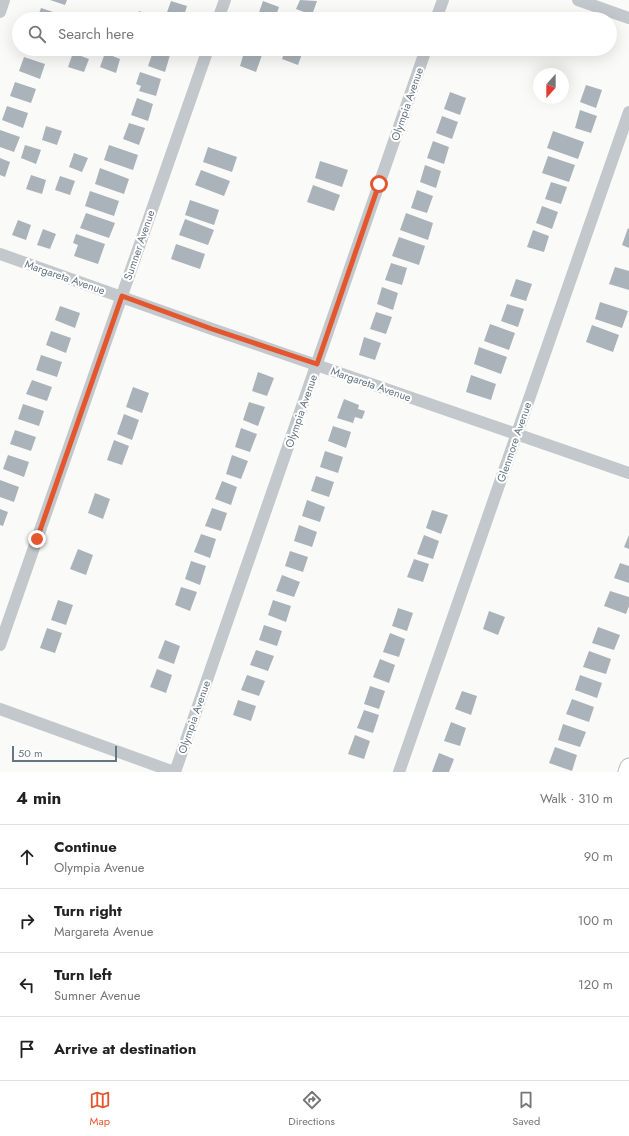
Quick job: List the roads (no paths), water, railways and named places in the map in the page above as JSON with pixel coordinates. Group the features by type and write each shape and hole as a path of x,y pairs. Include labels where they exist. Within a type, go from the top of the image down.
{"main road":[{"path":"627,772 629,767"}],"street":[{"path":"0,12 4,0"},
{"path":"221,12 225,0"},
{"path":"439,12 443,0"},
{"path":"578,0 612,12"},
{"path":"617,14 629,18"},
{"name":"Sumner Avenue","path":"0,645 206,56"},
{"name":"Olympia Avenue","path":"175,772 424,56"},
{"name":"Glenmore Avenue","path":"399,772 629,112"},
{"name":"Margareta Avenue","path":"0,254 629,473"},
{"path":"0,709 175,772"}]}
